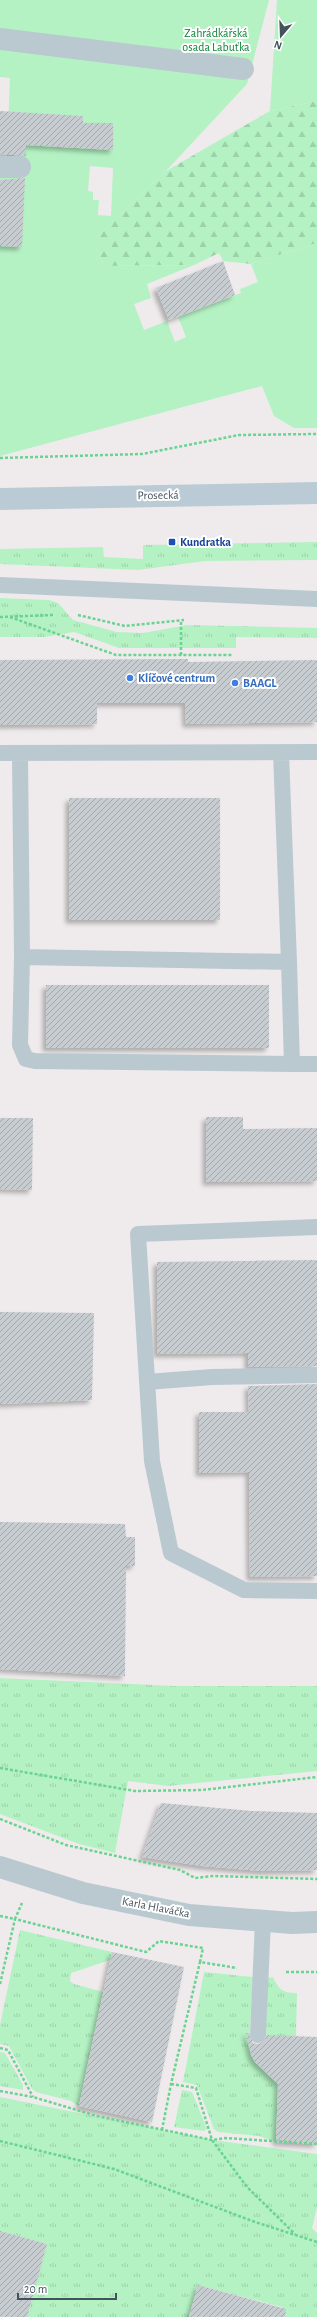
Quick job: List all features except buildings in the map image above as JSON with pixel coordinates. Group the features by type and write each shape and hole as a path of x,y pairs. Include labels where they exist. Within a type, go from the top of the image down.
{"main road":[{"name":"Prosecká","path":"0,499 317,493"}],"street":[{"path":"0,39 243,69"},
{"name":"Karla Hlaváčka","path":"0,1867 83,1893 189,1915 292,1922 317,1922"}],"lane":[{"path":"0,585 317,599"},
{"path":"282,752 292,1064"},
{"path":"0,753 317,752"},
{"path":"20,753 22,957 20,1045 26,1059 35,1061 317,1064"},
{"path":"22,957 289,962"},
{"path":"317,1227 138,1234 152,1461 171,1552 244,1590 317,1591"},
{"path":"147,1382 212,1377 317,1375"},
{"path":"258,2035 263,1920"}],"path":[{"path":"0,458 142,454 239,435 317,434"},
{"path":"7,616 116,655 233,655"},
{"path":"181,620 181,655"},
{"path":"0,1768 135,1791 202,1790 317,1777"},
{"path":"0,1819 66,1845 180,1870 195,1878 213,1876 317,1879"},
{"path":"0,1984 15,1920 146,1952 159,1941 203,1948 171,2084 162,2130"},
{"path":"200,1962 260,1972 317,1972"},
{"path":"0,2048 8,2050 33,2097"},
{"path":"171,2084 196,2088 212,2140 247,2187 296,2235"},
{"path":"0,2091 33,2097 97,2116 212,2140 225,2138 317,2144"},
{"path":"0,2141 114,2169 256,2222 317,2242"}],"green space":[{"name":"Zahrádkářská osada Labuťka","path":"0,0 269,0 247,84 166,171 93,240 104,266 194,265 147,284 151,298 134,304 144,330 167,321 175,342 186,337 178,317 241,293 240,289 258,282 251,264 317,243 317,428 294,428 274,416 262,386 0,456 0,157 7,157 10,78 0,77","holes":["31,113 83,116 83,123 113,123 113,142 101,149 48,146","90,166 113,168 111,216 98,215 99,200 93,200 93,192 88,191"]},
{"path":"277,0 317,0 317,101 270,111"},
{"path":"317,101 317,243 251,264 223,261 219,253 194,265 104,266 93,240 166,171 270,111"},
{"path":"317,542 317,560 205,561 138,570 0,564 0,549 103,547 104,557 143,559 143,545"},
{"path":"0,598 49,600 58,603 73,620 117,632 143,633 187,625 317,628 317,638 236,637 236,648 119,648 74,632 45,637 0,637"},
{"path":"0,1678 175,1686 317,1686 317,1771 168,1786 128,1781 115,1853 79,1844 0,1814"},
{"path":"20,1930 112,1952 110,1960 71,1973 70,1981 74,1984 103,1992 79,2106 71,2101 36,2092 32,2089 9,2046 0,2044 0,2025"},
{"path":"204,1972 253,1977 249,2046 255,2062 261,2068 266,2041 267,1978 273,1977 277,1985 282,1990 297,1993 296,2036 280,2036 276,2142 259,2136 218,2132 214,2129 197,2085 183,2082"},
{"path":"0,2052 5,2053 23,2085 23,2090 0,2086"},
{"path":"182,2090 192,2092 207,2129 204,2131 174,2127"},
{"path":"0,2097 212,2140 317,2154 317,2207 312,2228 317,2233 317,2317 280,2317 282,2307 198,2285 189,2317 27,2317 47,2244 0,2231"}],"place":[{"name":"Kundratka","path":"172,542"},
{"name":"Klíčové centrum","path":"130,678"},
{"name":"BAAGL","path":"235,683"}]}
